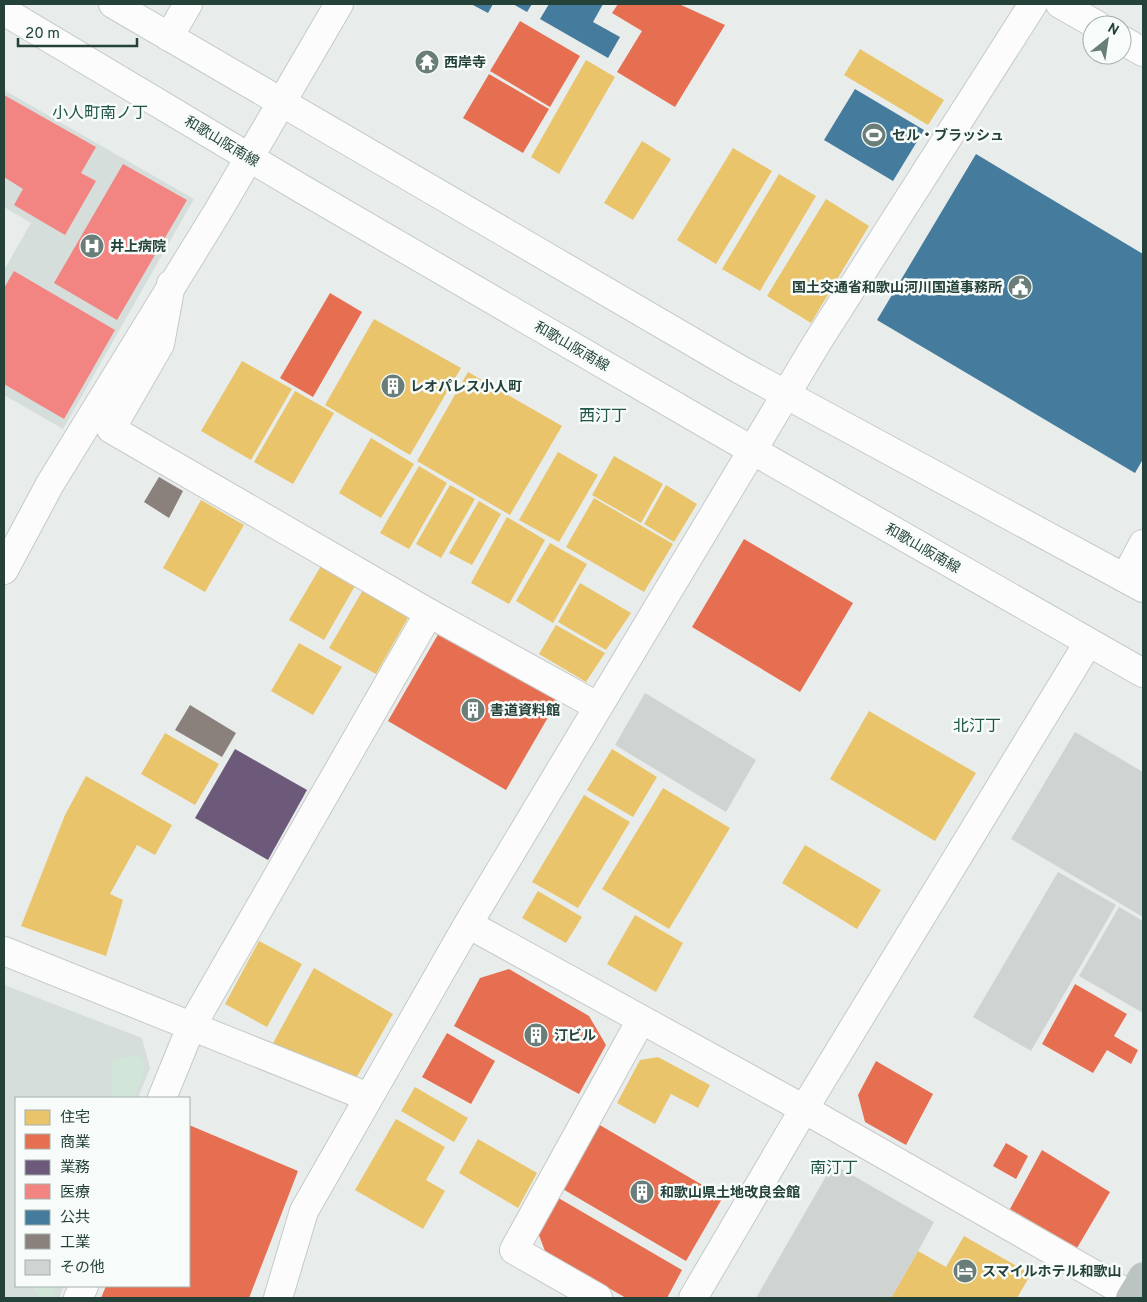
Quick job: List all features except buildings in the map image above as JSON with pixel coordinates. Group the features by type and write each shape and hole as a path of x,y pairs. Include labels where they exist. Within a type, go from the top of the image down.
{"street":[{"path":"113,4 786,395 1134,583 1143,544"},
{"path":"169,37 188,4"},
{"path":"5,567 50,484 250,157 339,4"},
{"path":"278,1298 304,1211 468,924 597,706 754,451 786,395 1032,4"},
{"path":"1060,4 1082,16"},
{"name":"和歌山阪南線","path":"4,12 754,451 1143,673"},
{"path":"1132,46 1143,52"},
{"path":"171,284 160,344 111,429 429,613 597,706"},
{"path":"162,1097 192,1027 429,613"},
{"path":"693,1298 804,1109 1088,643"},
{"path":"468,924 1135,1291"},
{"path":"4,951 368,1097"},
{"path":"598,1298 514,1250 641,1020"}],"shaded area":[{"name":"井上病院","path":"4,90 194,199 63,429 4,395 4,270 31,223 4,207"},
{"path":"4,985 142,1038 150,1068 138,1097 15,1097 15,1287 64,1287 59,1298 4,1298"}],"green space":[{"path":"132,1055 143,1059 144,1073 133,1097 113,1097 111,1061"},
{"path":"33,1287 56,1287 51,1298 40,1298"}],"place":[{"name":"西岸寺","path":"427,62"},
{"name":"セル・ブラッシュ","path":"874,135"},
{"name":"井上病院","path":"92,246"},
{"name":"国土交通省和歌山河川国道事務所","path":"1020,287"},
{"name":"レオパレス小人町","path":"393,386"},
{"name":"書道資料館","path":"473,710"},
{"name":"汀ビル","path":"536,1035"},
{"name":"和歌山県土地改良会館","path":"642,1192"},
{"name":"スマイルホテル和歌山","path":"965,1271"}],"district":[{"name":"小人町南ノ丁","path":"100,112"},
{"name":"西汀丁","path":"603,415"},
{"name":"北汀丁","path":"977,725"},
{"name":"南汀丁","path":"834,1167"}]}
